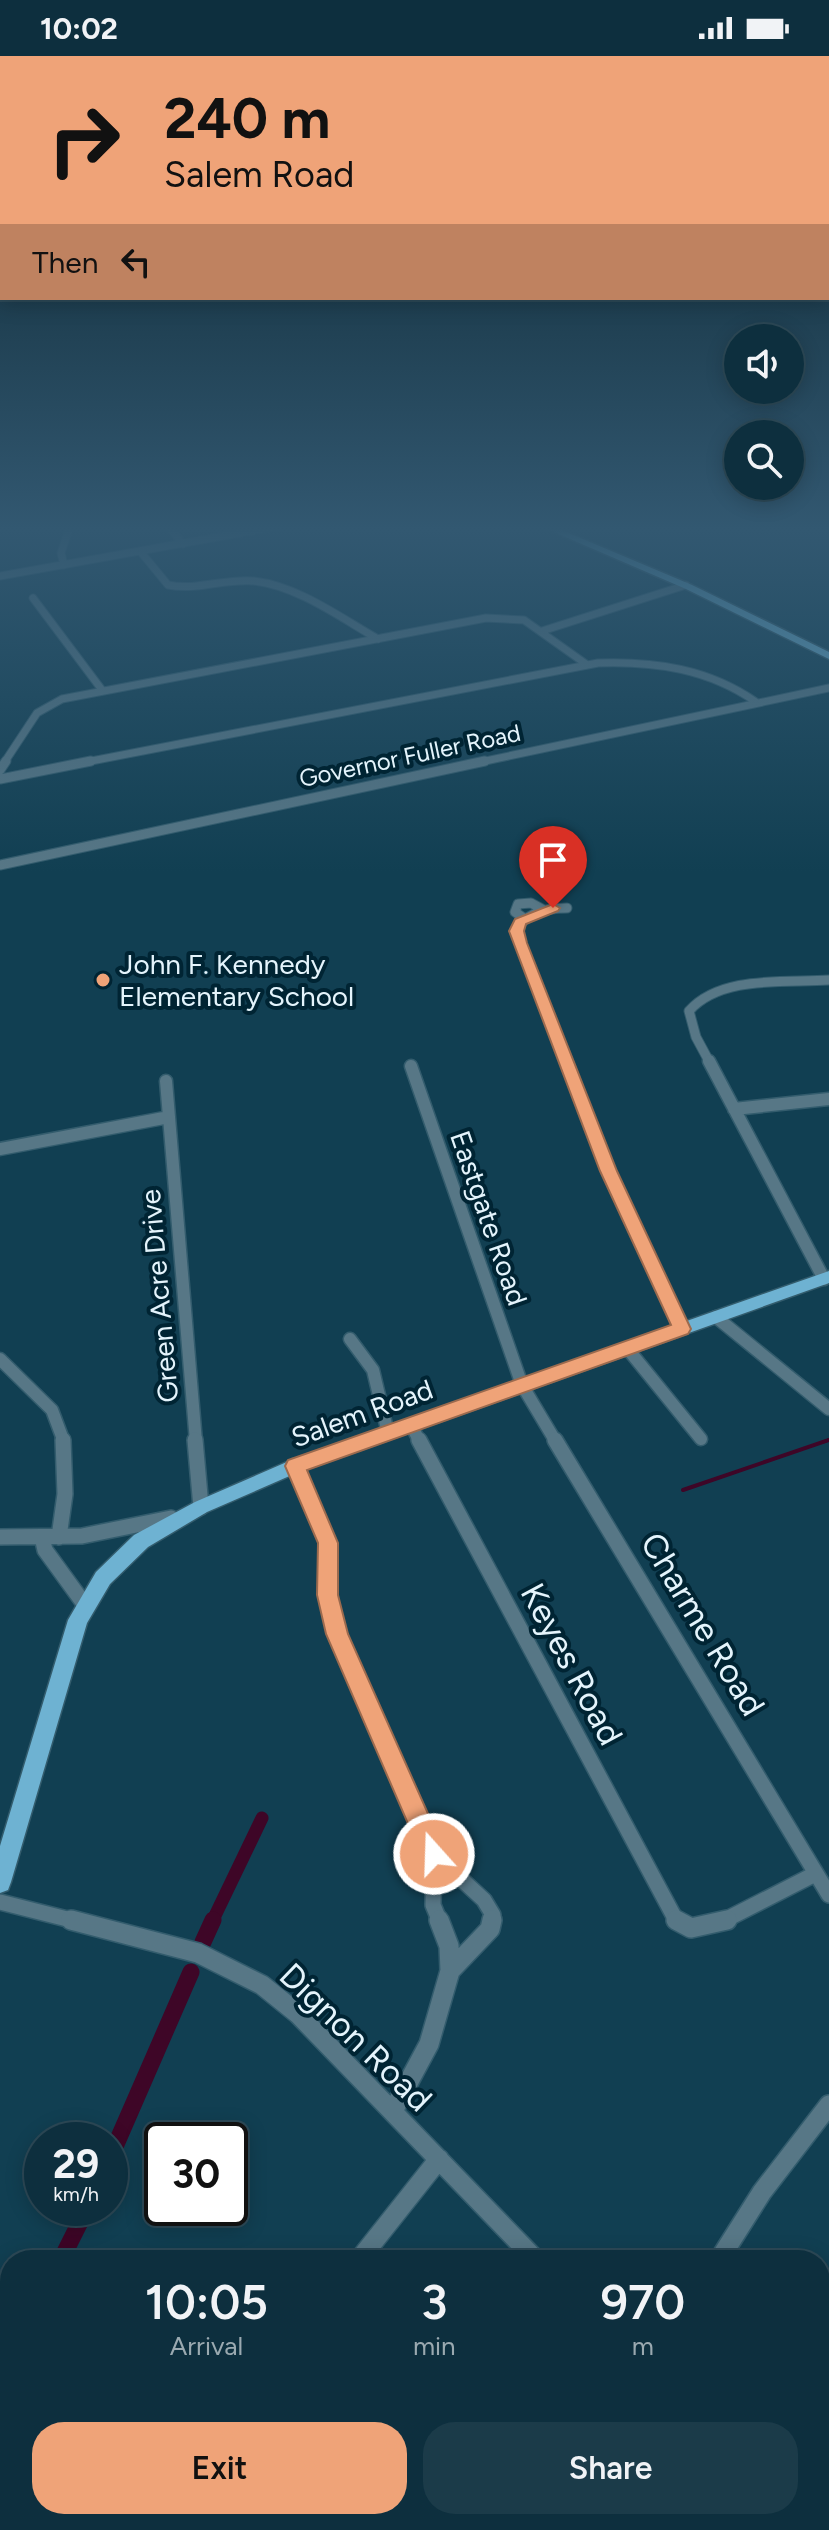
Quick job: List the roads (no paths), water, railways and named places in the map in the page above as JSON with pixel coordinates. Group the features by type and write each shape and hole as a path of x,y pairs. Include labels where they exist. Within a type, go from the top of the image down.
{"main road":[{"path":"800,641 829,656"},
{"name":"Salem Road","path":"0,1882 85,1605 103,1578 131,1549 156,1530 295,1466 827,1278"}],"street":[{"path":"66,641 102,690"},
{"path":"0,770 37,713 62,699 365,641"},
{"path":"556,641 586,664"},
{"path":"0,779 586,664 656,665 723,682 756,702"},
{"name":"Governor Fuller Road","path":"0,865 829,688"},
{"path":"567,908 544,910 525,919 516,931 609,1171 682,1329"},
{"path":"827,1278 692,1028 689,1011 695,1001 718,990 829,980"},
{"name":"Eastgate Road","path":"411,1066 522,1385"},
{"name":"Green Acre Drive","path":"166,1081 197,1509"},
{"path":"734,1109 829,1099"},
{"path":"0,1149 169,1117"},
{"path":"716,1317 829,1409"},
{"path":"350,1339 366,1354 374,1368 388,1433"},
{"path":"627,1348 701,1439"},
{"path":"0,1359 49,1407 62,1427 64,1457 59,1537"},
{"name":"Charme Road","path":"522,1385 829,1895"},
{"name":"Keyes Road","path":"411,1425 665,1903 684,1928 701,1928 736,1916 815,1874"},
{"path":"295,1466 328,1543 328,1595 337,1634 434,1854 489,1905 493,1915 490,1929 450,1971"},
{"path":"0,1537 59,1537 131,1529 197,1509"},
{"path":"42,1537 47,1552 85,1605"},
{"path":"393,2111 428,2049 444,2002 450,1971 449,1946 433,1905 434,1854"},
{"name":"Dignon Road","path":"0,1902 198,1953 234,1968 262,1985 298,2014 526,2250"},
{"path":"725,2250 762,2192 829,2105"},
{"path":"367,2250 439,2159"}],"waterway":[{"path":"683,1490 829,1440 823,1442"},
{"path":"212,1922 262,1818"},
{"path":"203,1942 213,1920"},
{"path":"126,2122 191,1972"},
{"path":"66,2250 78,2226"}],"place":[{"name":"John F. Kennedy Elementary School","path":"103,980"}]}
